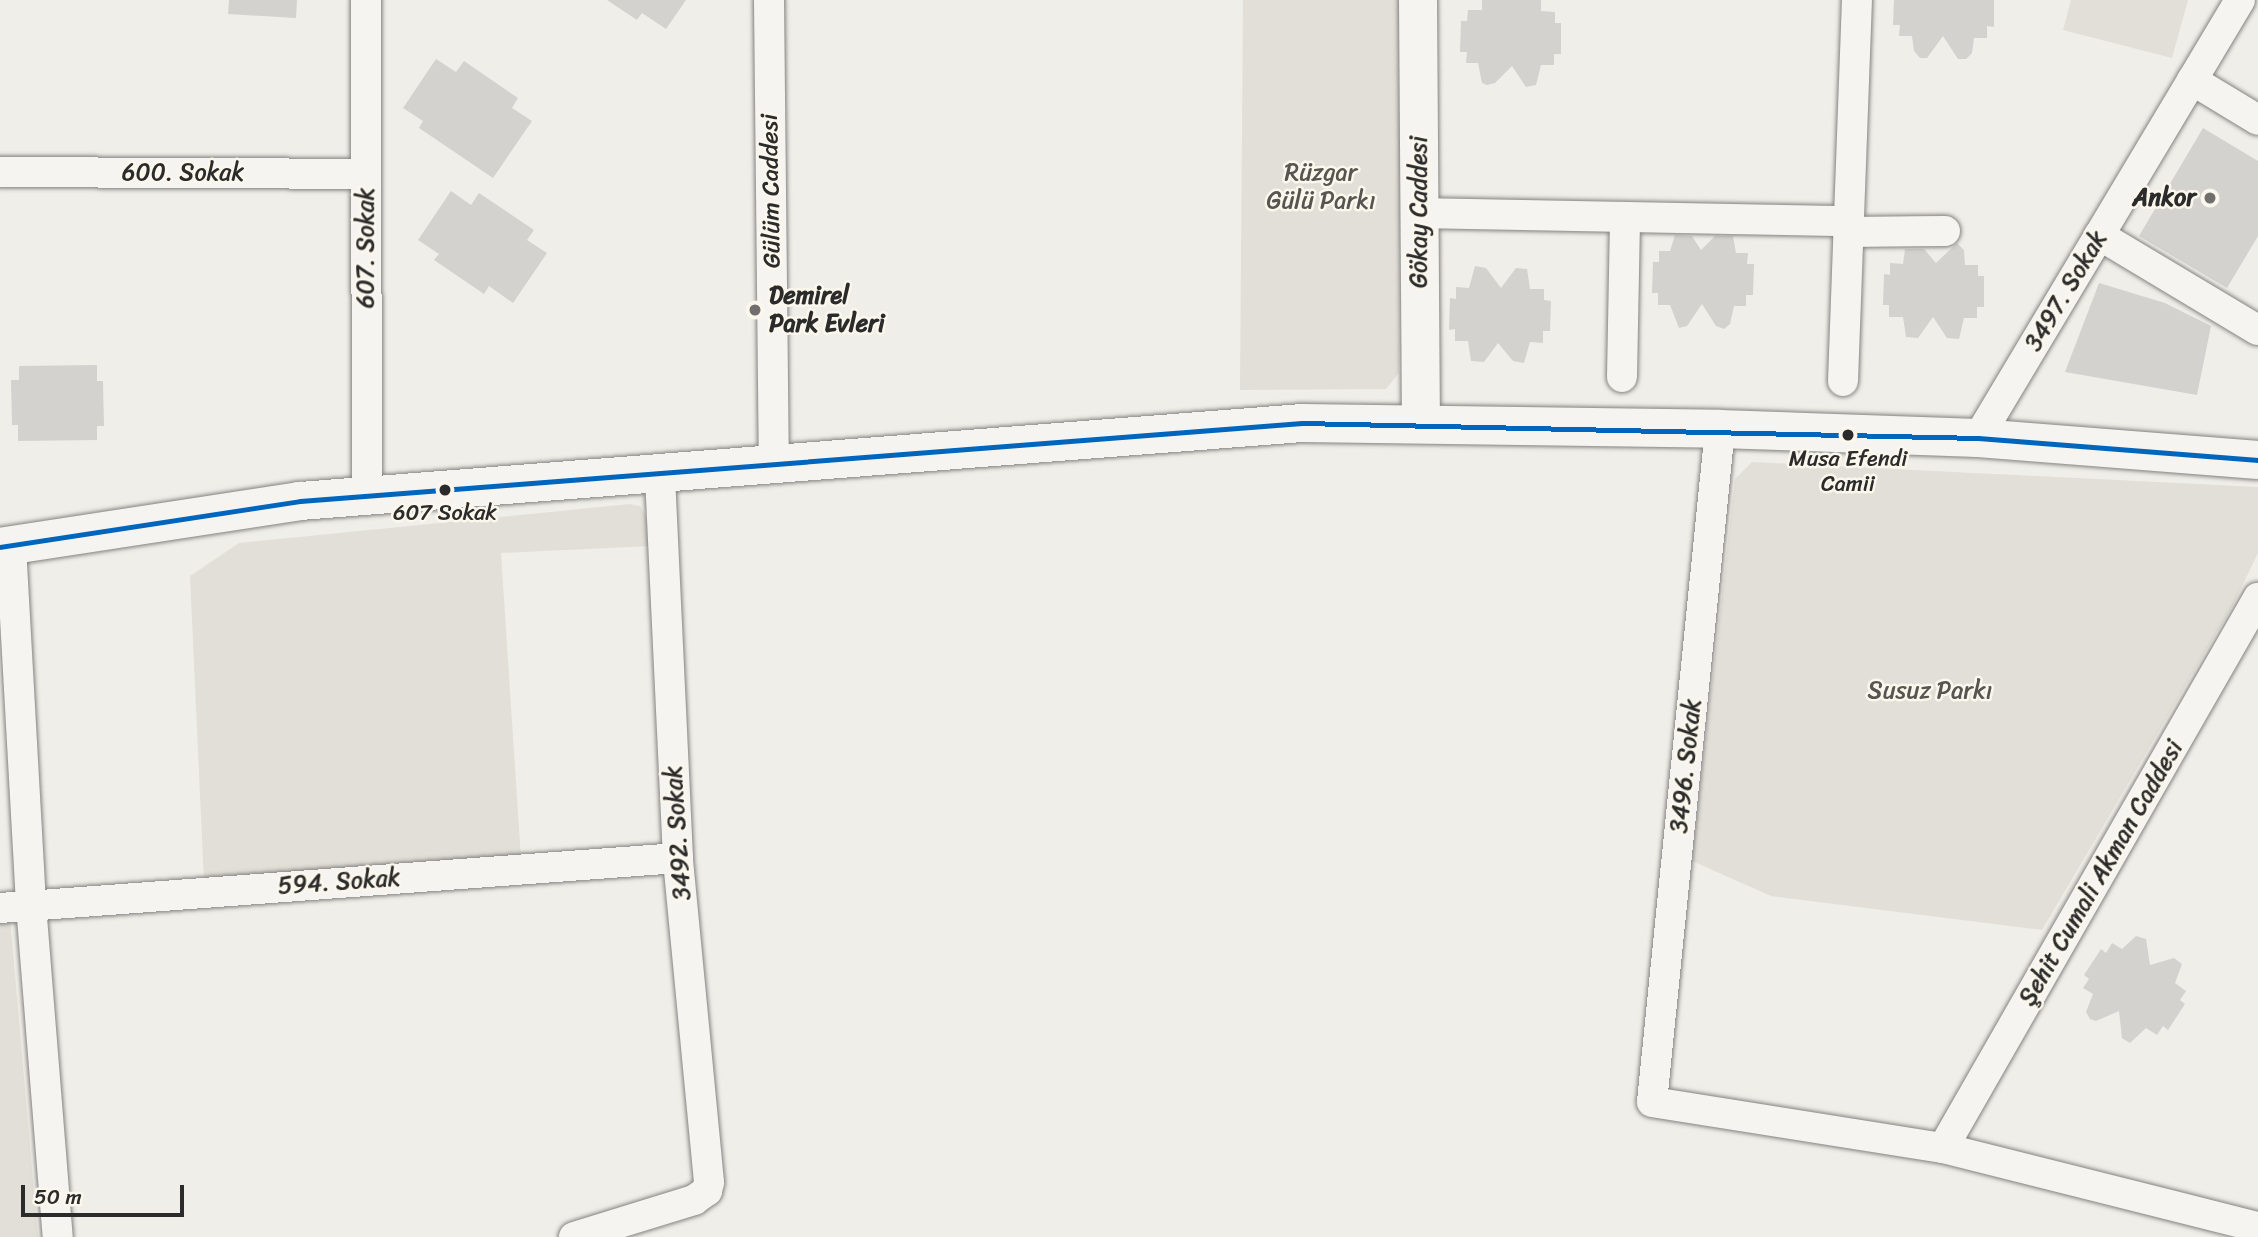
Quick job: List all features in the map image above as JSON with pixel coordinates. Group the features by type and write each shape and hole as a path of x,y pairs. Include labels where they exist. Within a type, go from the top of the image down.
{"main road":[{"name":"Gökay Caddesi","path":"1419,0 1421,423"},
{"path":"5,547 300,500 774,466 1302,423 1720,429 1978,439 2258,460"}],"street":[{"name":"607. Sokak","path":"366,0 367,495"},
{"name":"Gülüm Caddesi","path":"769,0 774,466"},
{"path":"1843,381 1857,0"},
{"name":"3497. Sokak","path":"1978,439 2240,0"},
{"path":"2192,80 2258,120"},
{"name":"600. Sokak","path":"0,172 366,174"},
{"path":"1418,213 1626,217 1945,231"},
{"path":"1622,377 1626,217"},
{"path":"2099,235 2258,330"},
{"name":"3496. Sokak","path":"1720,429 1652,1102 1943,1148"},
{"name":"3492. Sokak","path":"574,1237 694,1200 707,1191 678,858 660,474"},
{"path":"5,547 58,1237"},
{"name":"Şehit Cumali Akman Caddesi","path":"1943,1148 2258,598"},
{"name":"594. Sokak","path":"0,908 678,858"},
{"path":"1943,1148 2258,1227"}],"shaded area":[{"name":"Rüzgar Gülü Parkı","path":"1243,0 1401,0 1399,373 1386,389 1240,390"},
{"path":"2071,0 2188,0 2172,58 2063,30"},
{"name":"Susuz Parkı","path":"1752,462 2258,487 2258,553 2233,605 2042,930 1771,896 1692,861 1735,479"},
{"path":"630,504 640,506 646,517 651,546 501,553 521,859 204,882 190,576 239,543"},
{"path":"10,918 38,1237 0,1237 0,922"}],"building":[{"path":"229,0 297,0 296,18 228,14"},
{"path":"607,0 686,0 666,29 642,13 637,20"},
{"path":"1482,0 1541,0 1541,11 1555,12 1555,23 1561,23 1561,54 1554,54 1554,65 1541,65 1536,85 1526,87 1512,66 1495,83 1487,85 1482,83 1478,63 1466,63 1467,52 1460,52 1461,21 1467,21 1468,10 1482,10"},
{"path":"1894,0 1994,0 1994,27 1987,26 1987,38 1974,38 1972,53 1966,59 1958,59 1943,36 1927,58 1920,58 1914,51 1912,36 1899,36 1900,25 1893,25"},
{"path":"436,59 456,72 464,61 518,98 512,108 532,121 493,178 419,128 423,121 403,108"},
{"name":"Ankor","path":"2203,128 2258,161 2258,236 2227,288 2139,236"},
{"path":"451,191 471,205 479,193 534,230 527,240 547,253 513,303 489,286 484,294 434,260 439,254 418,240"},
{"path":"1675,235 1692,236 1701,250 1715,236 1733,236 1736,253 1748,253 1747,264 1754,264 1753,295 1746,295 1746,306 1734,306 1730,324 1724,329 1716,326 1702,304 1687,326 1679,328 1670,305 1658,305 1658,293 1652,293 1653,262 1659,262 1659,251 1670,251"},
{"path":"1957,243 1964,250 1965,265 1978,265 1978,276 1984,276 1984,307 1977,307 1977,318 1964,318 1959,339 1947,338 1933,317 1918,338 1906,337 1903,317 1889,317 1889,305 1883,305 1884,274 1890,275 1890,263 1903,264 1905,249 1924,249 1936,263"},
{"path":"1475,266 1486,268 1501,288 1516,268 1527,269 1530,289 1544,289 1544,300 1551,301 1550,331 1543,331 1543,343 1530,342 1524,363 1513,361 1498,343 1484,362 1471,361 1468,341 1455,341 1455,329 1449,330 1450,298 1456,299 1456,287 1469,288"},
{"path":"2099,283 2165,303 2211,326 2197,395 2065,372"},
{"path":"97,365 97,381 103,381 104,426 97,426 97,440 18,441 18,425 12,425 11,380 19,380 19,366"},
{"path":"2136,936 2146,939 2150,965 2174,958 2182,964 2175,983 2186,991 2180,1000 2185,1004 2168,1030 2163,1026 2157,1035 2146,1028 2130,1043 2122,1038 2119,1011 2096,1021 2090,1019 2086,1012 2093,994 2083,988 2089,979 2084,975 2101,949 2106,953 2112,943 2122,949"}],"transit line":[{"path":"0,547 300,501 1302,423 1978,438 2258,460"}],"place":[{"name":"Ankor","path":"2210,198"},
{"name":"Demirel Park Evleri","path":"755,310"},
{"name":"Musa Efendi Camii","path":"1848,435"},
{"name":"607 Sokak","path":"445,490"}]}
